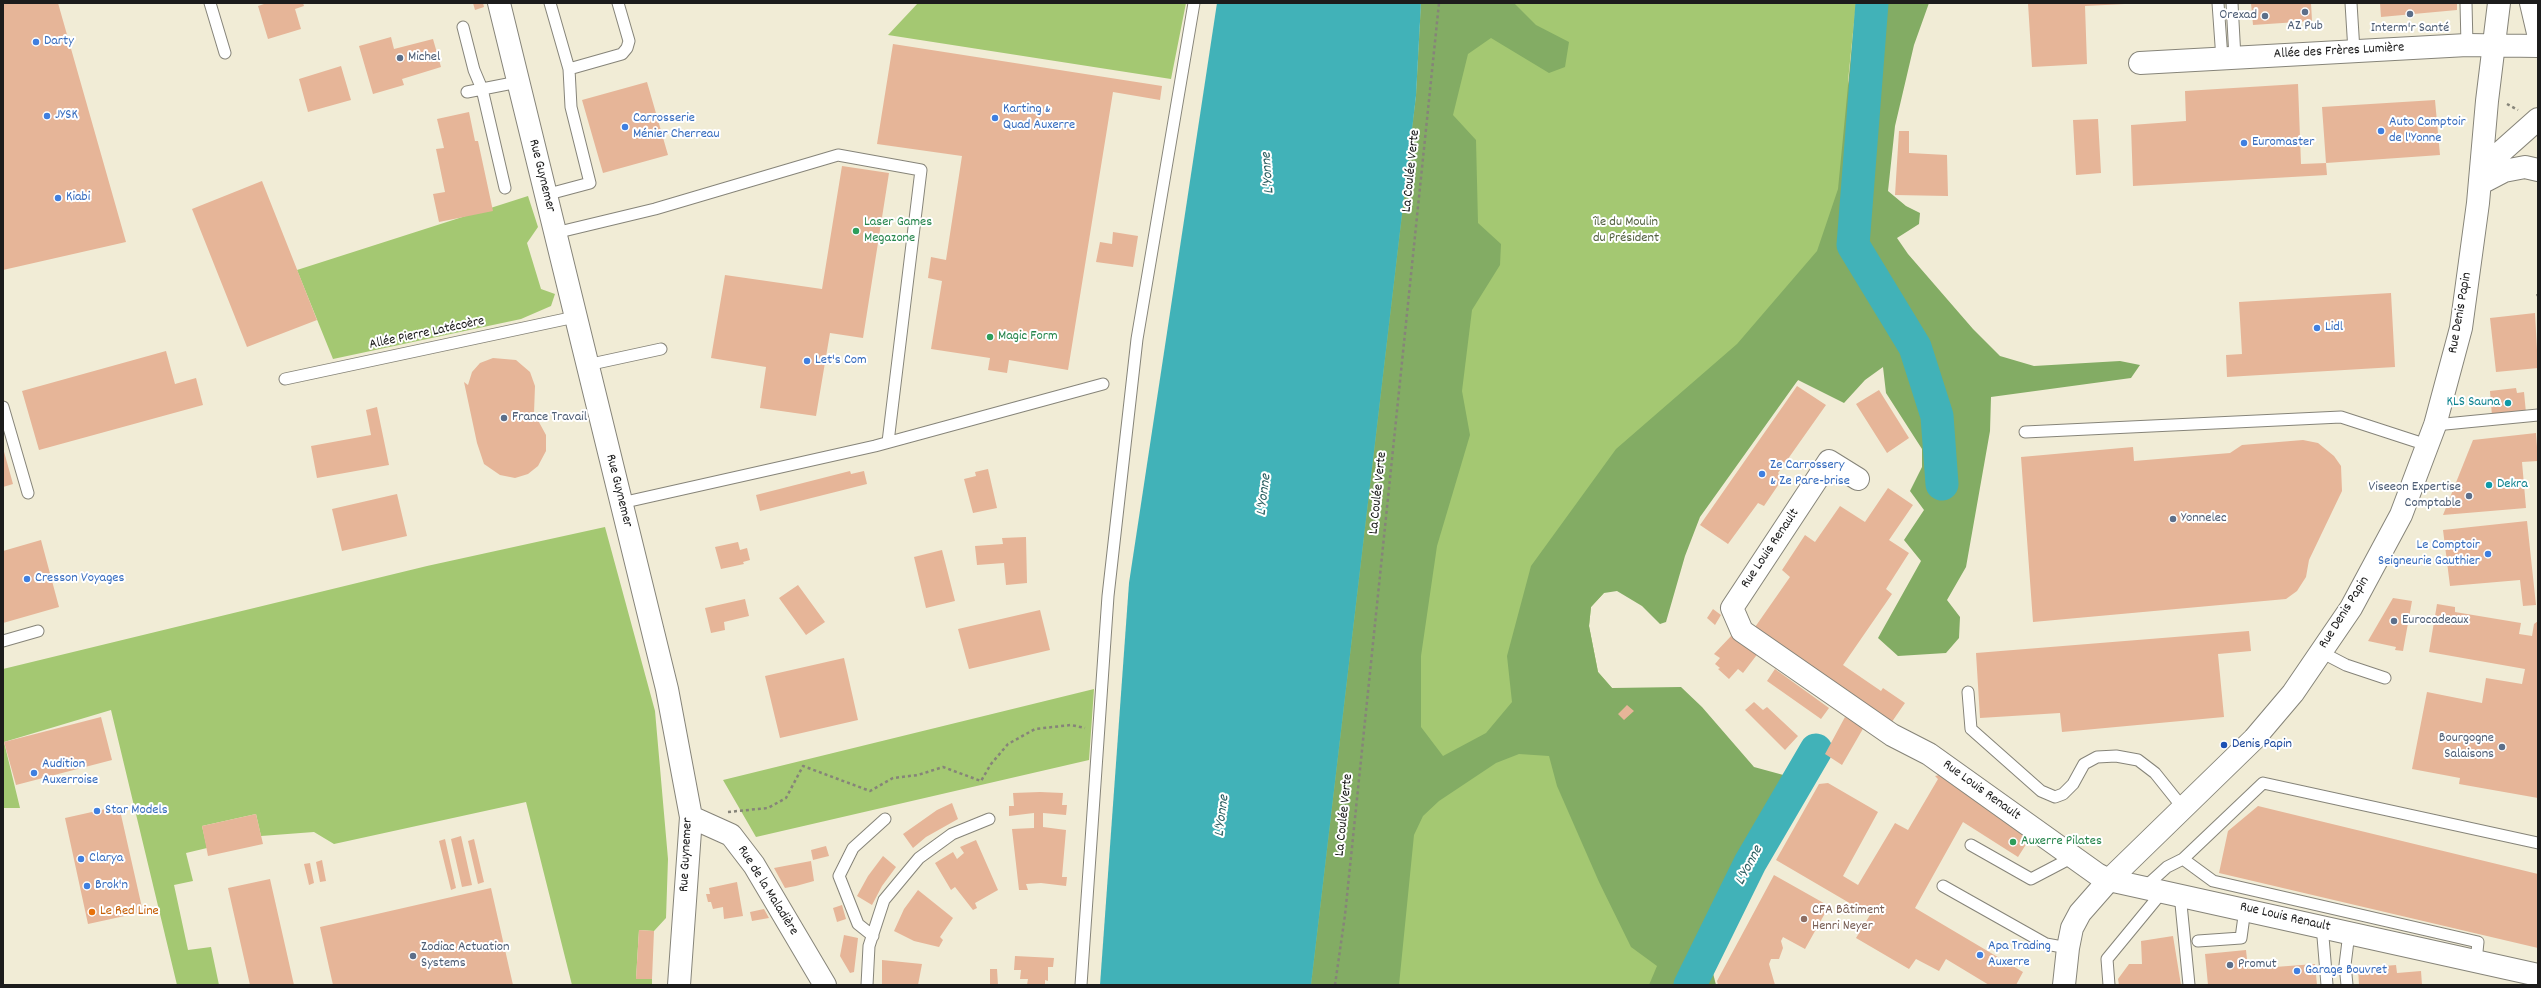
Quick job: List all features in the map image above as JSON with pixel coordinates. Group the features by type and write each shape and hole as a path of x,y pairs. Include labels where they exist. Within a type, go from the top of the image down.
{"street":[{"name":"Rue Guynemer","path":"499,3 554,233 667,690 690,817 679,985"},
{"name":"Rue Denis Papin","path":"2064,985 2072,928 2080,913 2109,880 2254,739 2293,693 2351,608 2401,515 2435,425 2460,328 2480,184 2487,101 2499,3"},
{"path":"2531,3 2538,33"},
{"name":"Allée des Frères Lumière","path":"2140,63 2467,45 2538,46"},
{"name":"Rue Denis Papin","path":"2480,184 2502,152 2535,122"},
{"path":"2480,184 2504,171 2525,166 2538,170"},
{"name":"Rue Louis Renault","path":"1858,479 1829,461 1732,608 1742,631 1892,735 1929,754 2096,874 2109,880 2350,932 2538,975"},
{"name":"Rue de la Maladière","path":"690,817 731,835 754,865 825,985"}],"lane":[{"path":"210,3 225,53"},
{"path":"545,195 590,182 571,107 569,69 550,3"},
{"path":"569,69 622,54 627,48 629,41 618,3"},
{"path":"1081,985 1108,596 1137,339 1194,3"},
{"path":"2218,3 2228,58"},
{"path":"2228,58 2232,3"},
{"path":"2351,3 2354,51"},
{"path":"2466,3 2467,45"},
{"path":"463,27 474,70 482,89 505,188"},
{"path":"467,92 518,82"},
{"path":"554,233 655,209 838,155 921,170 888,442"},
{"name":"Allée Pierre Latécoère","path":"285,379 575,317"},
{"path":"587,365 661,349"},
{"path":"621,503 888,442 1103,384"},
{"path":"3,407 28,493"},
{"path":"2435,425 2538,415"},
{"path":"2025,432 2341,417 2427,445"},
{"path":"3,641 38,631"},
{"path":"2321,652 2346,665 2385,678"},
{"path":"1968,692 1971,729 2041,791 2055,797 2063,794 2073,784 2084,764 2097,757 2116,756 2138,760 2155,773 2183,808"},
{"path":"2109,985 2107,959 2162,891 2167,867 2183,859 2263,783 2538,843"},
{"path":"872,936 858,924 839,876 853,848 885,819"},
{"path":"867,985 869,946 884,900 919,858 952,834 989,820"},
{"path":"1971,845 2032,879 2073,857"},
{"path":"2183,859 2213,881 2478,942 2476,961"},
{"path":"1943,886 2046,944 2068,948"},
{"path":"2162,891 2189,985"},
{"path":"2198,941 2241,938 2245,909"},
{"path":"2325,927 2323,937 2327,985"},
{"path":"2347,985 2345,965 2350,932"}],"path":[{"name":"La Coulée Verte","path":"1335,985 1346,899 1439,3"},
{"path":"2487,101 2516,107 2535,122"},
{"path":"713,827 730,810 768,808 786,798 803,766 870,791 893,778 918,775 943,767 981,781 991,764 1008,744 1035,729 1071,725 1098,730"}],"green space":[{"path":"918,3 1186,3 1171,79 888,35"},
{"name":"île du Moulin du Président","path":"1421,3 1856,3 1848,81 1885,291 1798,380 1591,607 1589,626 1598,672 1612,688 1700,985 1296,985 1416,96"},
{"path":"1421,3 1514,3 1536,25 1569,42 1565,67 1549,73 1491,38 1468,54 1453,115 1476,140 1478,223 1501,244 1500,265 1472,310 1462,391 1470,435 1437,546 1421,656 1421,727 1443,756 1486,733 1512,702 1507,656 1531,566 1616,449 1737,344 1817,251 1838,189 1856,3 1929,3 1914,45 1895,126 1888,191 1906,206 1920,213 1919,224 1897,238 1908,254 1973,329 2000,356 2034,366 2120,361 2140,365 2131,378 1991,397 1990,431 1966,567 1947,600 1960,617 1959,638 1946,653 1898,656 1878,638 1921,561 1904,540 1924,510 1910,491 1922,467 1922,449 1886,393 1883,367 1865,380 1844,403 1798,380 1700,517 1685,556 1666,622 1660,624 1642,606 1617,591 1604,593 1591,607 1589,626 1598,672 1612,688 1681,687 1702,707 1754,767 1787,776 1822,769 1767,864 1713,973 1716,985 1649,985 1657,966 1631,947 1599,882 1557,786 1549,756 1519,754 1496,763 1439,801 1423,816 1414,835 1399,985 1311,985 1416,96"},
{"path":"528,196 538,227 527,243 541,289 555,294 551,306 521,319 333,359 297,270"},
{"path":"605,527 655,711 668,859 666,918 654,931 639,930 636,979 652,979 652,985 572,985 526,802 334,844 314,832 261,836 256,814 202,826 207,848 186,853 193,881 174,885 188,950 211,947 219,985 177,985 111,710 4,742 20,808 3,808 3,669 427,566"},
{"path":"1094,689 1089,760 756,837 723,780"}],"water":[{"path":"1217,3 1421,3 1416,96 1311,985 1100,985 1129,583"}],"building":[{"path":"3,3 58,3 126,242 3,270"},
{"path":"267,3 303,3 304,6 295,9 301,29 268,39 258,6"},
{"path":"473,3 483,3 484,7 475,10"},
{"path":"2028,3 2125,4 2085,6 2087,64 2032,67"},
{"path":"2251,3 2311,3 2312,21 2253,25"},
{"path":"2380,3 2457,3 2457,10 2381,17"},
{"name":"Michel","path":"391,37 394,49 433,39 441,67 402,79 404,85 373,94 359,46"},
{"path":"893,44 1162,86 1160,100 1113,92 1068,370 1009,360 1007,373 988,370 990,358 931,349 942,281 928,278 931,257 946,260 962,156 877,144"},
{"path":"341,66 351,100 308,112 299,79"},
{"name":"Carrosserie Ménier Cherreau","path":"647,82 668,155 603,173 582,100"},
{"name":"Euromaster","path":"2298,84 2301,164 2326,163 2327,175 2133,186 2131,125 2186,121 2185,91"},
{"name":"Auto Comptoir de l'Yonne","path":"2435,100 2440,155 2326,163 2322,107"},
{"path":"469,112 475,141 478,141 493,211 439,222 433,194 445,192 436,149 444,148 437,119"},
{"path":"2098,119 2101,173 2076,175 2073,120"},
{"path":"1899,131 1909,131 1909,153 1947,155 1948,196 1895,195"},
{"path":"842,166 889,173 863,338 830,333 816,416 760,408 766,367 711,358 725,275 822,289"},
{"path":"262,181 317,320 247,347 192,209"},
{"path":"1113,232 1138,236 1133,267 1096,262 1100,242 1112,244"},
{"name":"Lidl","path":"2391,293 2395,367 2227,377 2226,355 2242,354 2239,302"},
{"path":"2535,313 2538,368 2496,372 2490,318"},
{"path":"166,351 175,384 196,378 203,405 39,450 22,391"},
{"name":"France Travail","path":"493,358 516,360 530,372 535,386 534,413 546,435 546,451 538,466 528,474 515,478 500,475 484,464 477,443 464,382 468,385 472,372 480,363"},
{"path":"1797,386 1826,405 1778,473 1783,478 1764,506 1758,503 1728,544 1700,525"},
{"name":"KLS Sauna","path":"2516,388 2517,393 2524,392 2526,413 2492,416 2490,391"},
{"path":"1879,390 1909,438 1887,453 1856,404"},
{"path":"377,407 389,465 317,478 311,446 371,435 366,410"},
{"name":"Dekra","path":"2536,433 2538,461 2522,462 2526,508 2443,515 2473,440"},
{"name":"Yonnelec","path":"2303,440 2318,443 2334,456 2341,466 2342,491 2309,560 2306,577 2297,591 2286,599 2033,622 2021,457 2133,447 2134,461 2230,453 2242,445"},
{"path":"3,448 13,484 3,487"},
{"path":"988,469 997,508 973,513 964,479 976,476 975,472"},
{"path":"850,471 851,474 864,471 867,484 760,511 756,495"},
{"path":"1888,488 1913,505 1889,540 1909,553 1886,589 1892,594 1843,665 1881,691 1883,688 1905,703 1889,726 1753,630 1790,577 1782,570 1805,535 1815,542 1840,506 1865,522"},
{"path":"397,494 407,536 342,551 332,509"},
{"name":"Le Comptoir Seigneurie Gauthier","path":"2527,521 2536,605 2523,606 2520,580 2450,586 2443,530"},
{"path":"1026,537 1027,583 1006,585 1004,563 977,565 975,546 1003,544 1002,538"},
{"name":"Cresson Voyages","path":"41,540 59,607 3,623 3,551"},
{"path":"738,542 740,550 747,548 750,560 743,562 744,564 721,569 715,547"},
{"path":"942,550 955,601 926,608 914,557"},
{"path":"798,585 825,622 806,635 779,598"},
{"name":"Eurocadeaux","path":"2393,598 2412,601 2403,651 2395,650 2396,647 2368,641"},
{"path":"745,599 749,616 724,622 725,630 711,633 705,608"},
{"path":"2437,604 2455,607 2455,612 2521,623 2519,634 2532,636 2534,624 2538,621 2538,798 2459,784 2460,778 2412,769 2427,692 2482,703 2486,678 2522,684 2525,669 2429,652"},
{"path":"1713,609 1721,615 1715,625 1707,618"},
{"path":"1040,610 1050,650 969,669 958,629"},
{"path":"2249,631 2251,651 2218,654 2224,717 2062,732 2060,713 1980,718 1976,653"},
{"path":"1733,634 1759,652 1743,673 1738,669 1729,679 1718,669 1720,668 1715,664 1720,658 1714,654"},
{"path":"844,658 858,720 780,738 765,676"},
{"path":"1775,669 1829,708 1821,719 1767,681"},
{"path":"1754,702 1763,710 1767,707 1798,736 1785,750 1745,710"},
{"path":"1627,705 1634,711 1624,720 1618,714"},
{"path":"101,717 112,760 16,785 4,742"},
{"path":"1845,717 1864,727 1842,765 1825,754"},
{"path":"1939,775 2032,835 2018,857 1963,822 1915,908 2023,972 2016,985 1989,985 1946,959 1939,971 1916,959 1909,969 1856,938 1870,915 1776,860 1819,784 1828,783 1878,812 1843,876 1858,885 1895,823 1908,830 1938,779 1935,776"},
{"path":"1013,793 1063,793 1062,805 1067,805 1066,815 1043,813 1043,827 1066,830 1062,877 1067,877 1066,886 1041,883 1026,884 1028,890 1019,890 1012,829 1034,828 1034,813 1009,816 1009,806 1014,806"},
{"path":"952,803 958,819 926,837 913,848 903,834 937,810"},
{"path":"119,806 143,912 88,924 65,818"},
{"path":"2258,806 2538,874 2538,948 2219,873 2228,831"},
{"path":"256,814 263,844 208,856 202,826"},
{"path":"461,836 472,885 462,887 451,839"},
{"path":"445,839 456,888 451,890 439,841"},
{"path":"474,839 484,882 478,884 468,841"},
{"path":"976,840 998,890 975,903 977,908 973,910 955,887 951,890 935,863 953,852 957,859 964,853 960,847"},
{"path":"826,846 829,856 813,860 811,850"},
{"path":"883,856 896,867 882,886 872,905 857,896 868,876"},
{"path":"322,860 326,881 320,882 316,862"},
{"path":"811,861 814,881 796,886 785,888 774,868"},
{"path":"310,863 314,883 309,885 304,864"},
{"path":"1774,875 1829,906 1805,949 1783,937 1781,941 1783,948 1779,959 1771,959 1769,964 1775,985 1718,985 1717,981"},
{"path":"270,879 294,985 250,985 228,888"},
{"path":"737,882 743,916 724,919 723,907 713,909 711,902 708,902 706,894 710,894 709,888"},
{"name":"Zodiac Actuation Systems","path":"491,888 513,985 333,985 320,927"},
{"path":"918,890 953,918 940,937 943,940 939,947 914,941 894,931 904,909"},
{"path":"842,905 846,919 837,922 833,908"},
{"path":"764,909 769,918 752,921 750,912"},
{"path":"639,930 654,931 652,979 636,979"},
{"path":"844,935 858,938 854,972 850,973 840,956"},
{"path":"2173,936 2181,985 2119,985 2118,979 2129,964 2142,964 2141,941"},
{"path":"2246,950 2248,969 2315,964 2317,985 2208,985 2205,954"},
{"path":"1015,956 1054,958 1053,967 1048,967 1048,981 1045,980 1045,985 1027,985 1028,979 1020,979 1021,970 1014,970"},
{"path":"882,960 922,964 918,985 882,985"},
{"path":"2396,965 2397,973 2421,971 2422,985 2359,985 2358,968"},
{"path":"990,969 997,969 998,985 990,985"}],"waterway":[{"path":"1872,3 1853,245 1915,347 1937,416 1942,484"},
{"name":"L'Yonne","path":"1690,985 1750,863 1816,750"}],"place":[{"name":"AZ Pub","path":"2305,12"},
{"name":"Interm'r Santé","path":"2410,14"},
{"name":"Orexad","path":"2265,16"},
{"name":"Darty","path":"36,42"},
{"name":"Michel","path":"400,58"},
{"name":"JYSK","path":"47,116"},
{"name":"Karting & Quad Auxerre","path":"995,118"},
{"name":"Carrosserie Ménier Cherreau","path":"625,127"},
{"name":"Auto Comptoir de l'Yonne","path":"2381,131"},
{"name":"Euromaster","path":"2244,143"},
{"name":"Kiabi","path":"58,198"},
{"name":"Laser Games Megazone","path":"856,231"},
{"name":"Lidl","path":"2317,328"},
{"name":"Magic Form","path":"990,337"},
{"name":"Let's Com","path":"807,361"},
{"name":"KLS Sauna","path":"2508,403"},
{"name":"France Travail","path":"504,418"},
{"name":"Ze Carrossery & Ze Pare-brise","path":"1762,474"},
{"name":"Dekra","path":"2489,485"},
{"name":"Viseeon Expertise Comptable","path":"2469,496"},
{"name":"Yonnelec","path":"2173,519"},
{"name":"Le Comptoir Seigneurie Gauthier","path":"2488,554"},
{"name":"Cresson Voyages","path":"27,579"},
{"name":"Eurocadeaux","path":"2394,621"},
{"name":"Denis Papin","path":"2224,745"},
{"name":"Bourgogne Salaisons","path":"2502,747"},
{"name":"Audition Auxerroise","path":"34,773"},
{"name":"Star Models","path":"97,811"},
{"name":"Auxerre Pilates","path":"2013,842"},
{"name":"Clarya","path":"81,859"},
{"name":"Brok'n","path":"87,886"},
{"name":"Le Red Line","path":"92,912"},
{"name":"CFA Bâtiment Henri Neyer","path":"1804,919"},
{"name":"Apa Trading Auxerre","path":"1980,955"},
{"name":"Zodiac Actuation Systems","path":"413,956"},
{"name":"Promut","path":"2230,965"},
{"name":"Garage Bouvret","path":"2297,971"}]}
